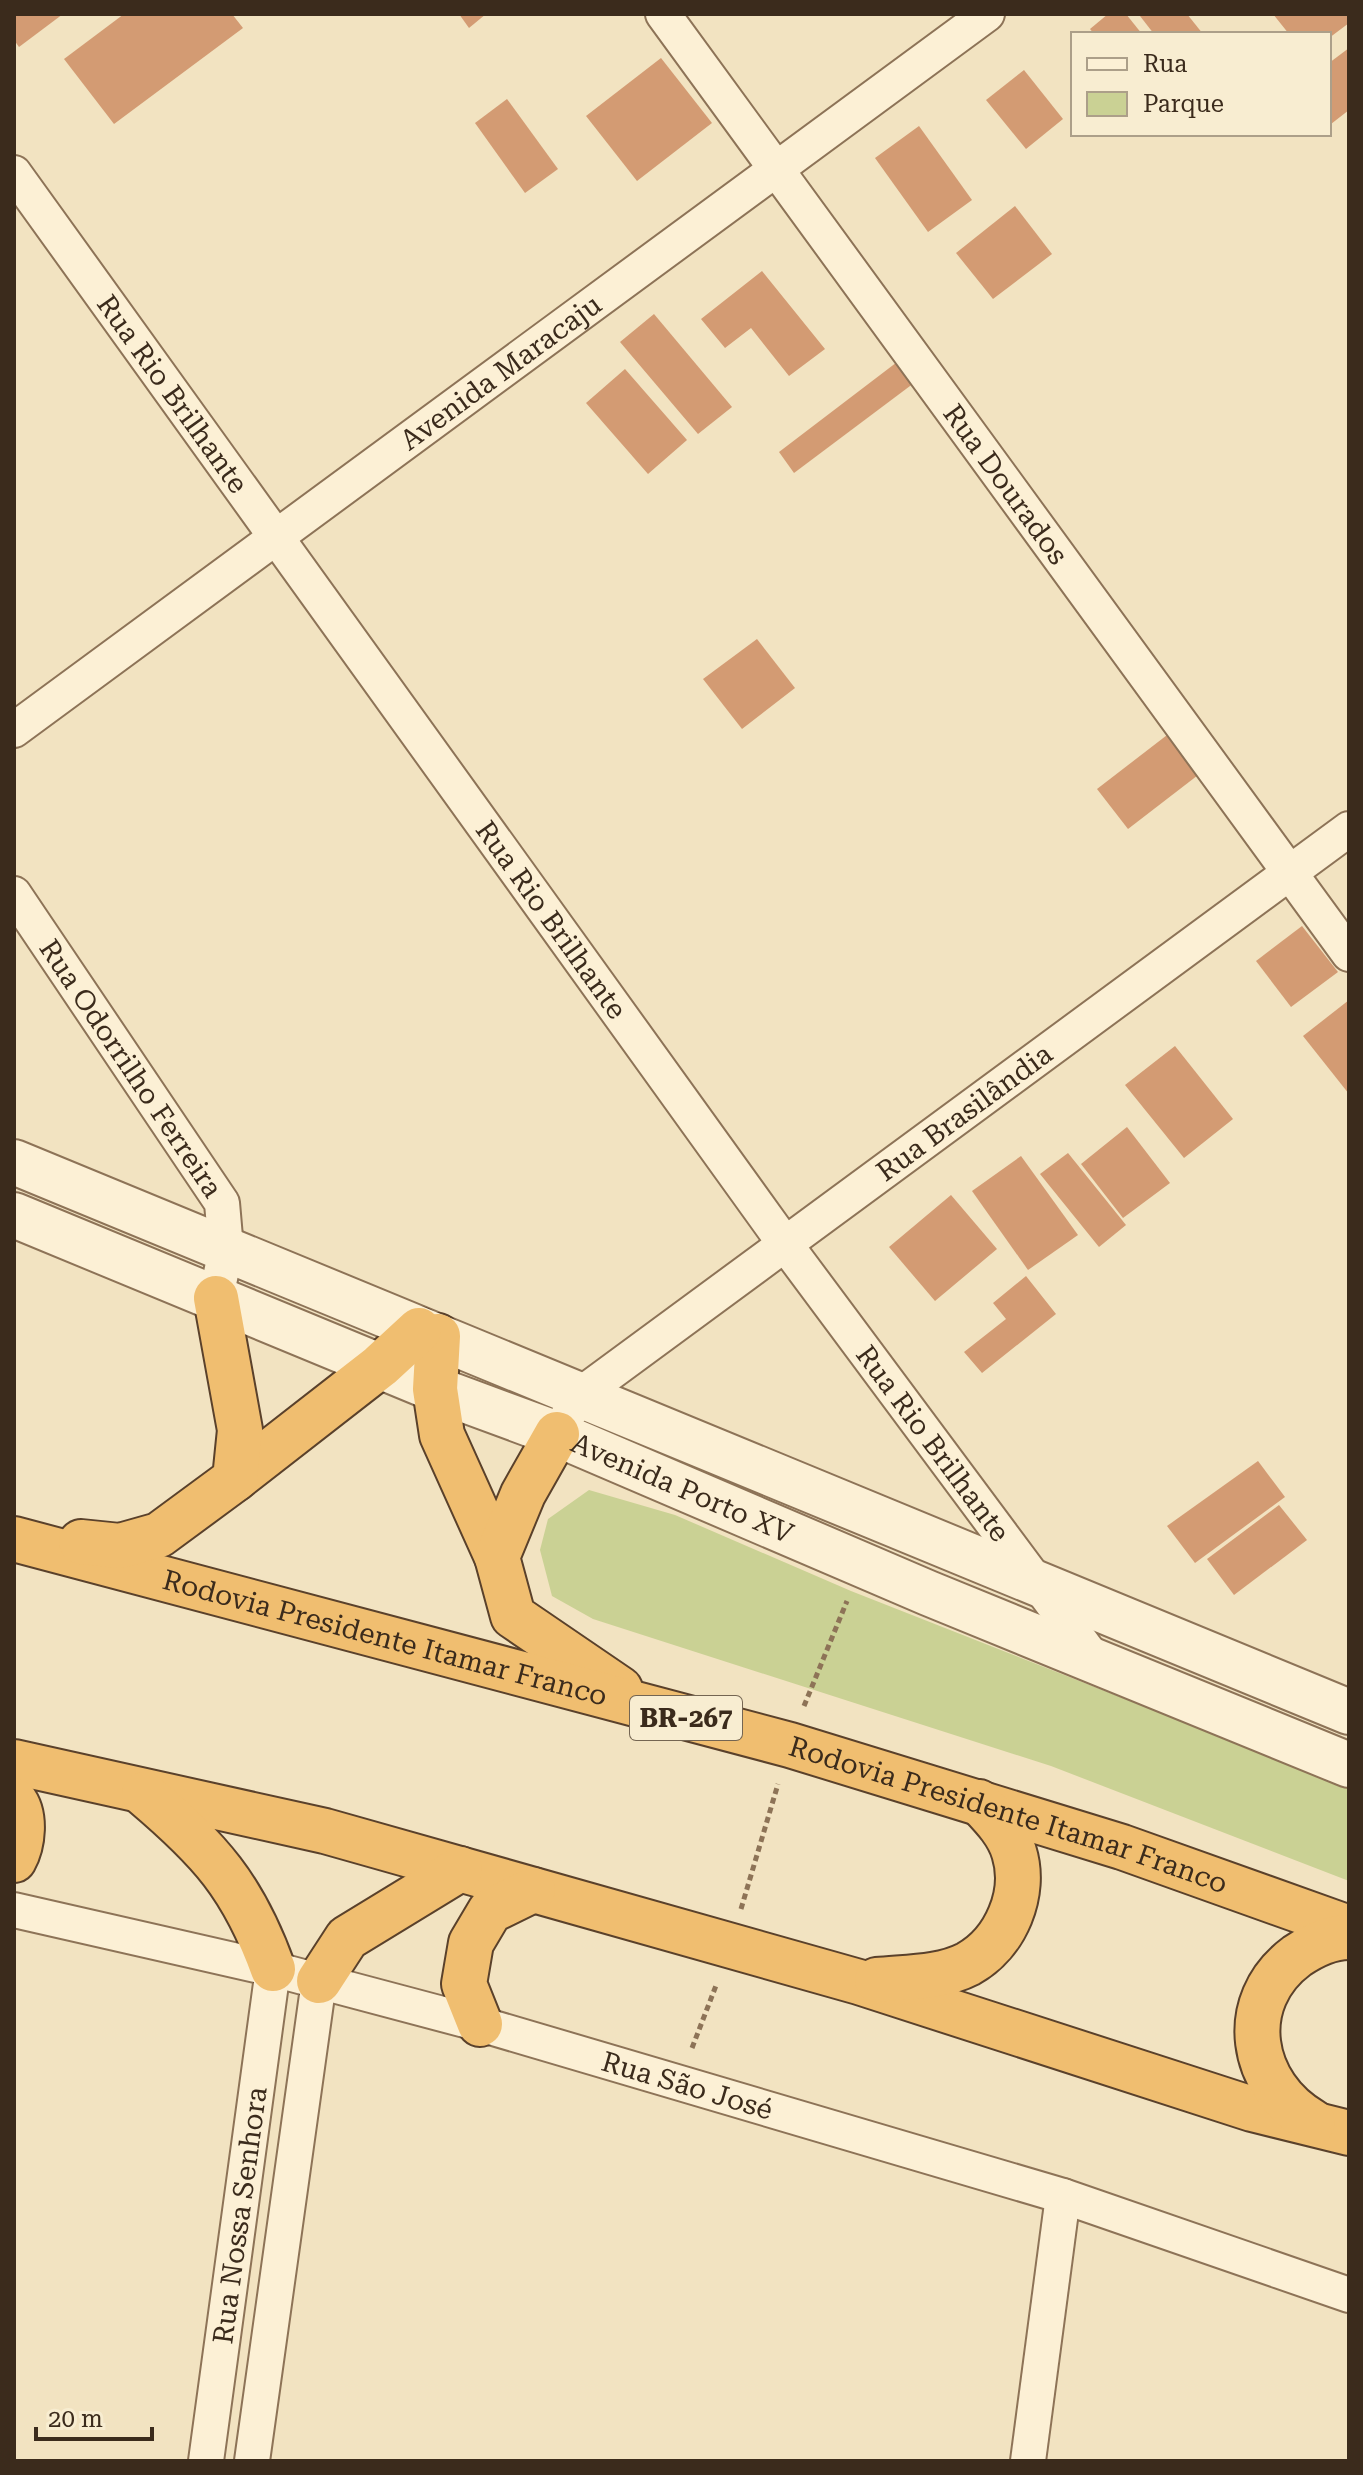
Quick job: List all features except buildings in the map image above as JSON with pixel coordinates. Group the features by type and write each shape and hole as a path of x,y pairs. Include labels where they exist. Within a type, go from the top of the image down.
{"highway":[{"path":"216,1298 240,1430 235,1479"},
{"path":"14,1536 120,1546 159,1535 380,1366 428,1333 442,1435 497,1557 513,1616 649,1709"},
{"path":"497,1557 523,1494 557,1434"},
{"name":"Rodovia Presidente Itamar Franco","path":"14,1536 790,1745 1122,1847 1349,1928"},
{"path":"14,1762 325,1831 859,1982 1252,2109 1335,2130"},
{"path":"140,1790 208,1851 227,1875 258,1929 273,1969"},
{"path":"14,1800 20,1807 21,1847 14,1860"},
{"path":"859,1982 938,1974 969,1964 994,1943 1011,1916 1018,1884 1014,1852 1000,1823 979,1802"},
{"path":"319,1981 347,1938 460,1869"},
{"path":"480,2024 464,1984 471,1943 490,1911 533,1890"},
{"path":"1335,2130 1292,2111 1271,2086 1259,2055 1258,2023 1267,1992 1286,1965 1312,1946 1349,1937"}],"street":[{"name":"Rua Dourados","path":"663,14 1349,954"},
{"name":"Avenida Maracaju","path":"14,730 987,14"},
{"name":"Rua Rio Brilhante","path":"14,173 273,537 785,1244 1096,1662"},
{"name":"Rua Brasilândia","path":"580,1395 1349,829"},
{"name":"Rua Odorrilho Ferreira","path":"14,894 222,1203 226,1249 216,1298"},
{"name":"Avenida Porto XV","path":"14,1162 1349,1712"},
{"name":"Avenida Porto XV","path":"14,1215 435,1389 557,1434 857,1563 1349,1765"},
{"path":"557,1434 580,1395"},
{"name":"Rua São José","path":"14,1910 273,1969 480,2024 1063,2196 1349,2295"},
{"name":"Rua Nossa Senhora","path":"206,2461 273,1969"},
{"name":"Rua Nossa Senhora","path":"252,2461 319,1981"},
{"path":"1028,2461 1063,2196"},
{"path":"239,2213 286,2220"}],"path":[{"path":"679,2083 730,1946 790,1745 851,1591 857,1563"}],"green space":[{"path":"589,1490 675,1515 851,1591 1349,1787 1349,1881 1051,1766 593,1619 552,1596 540,1550 548,1519"}]}
